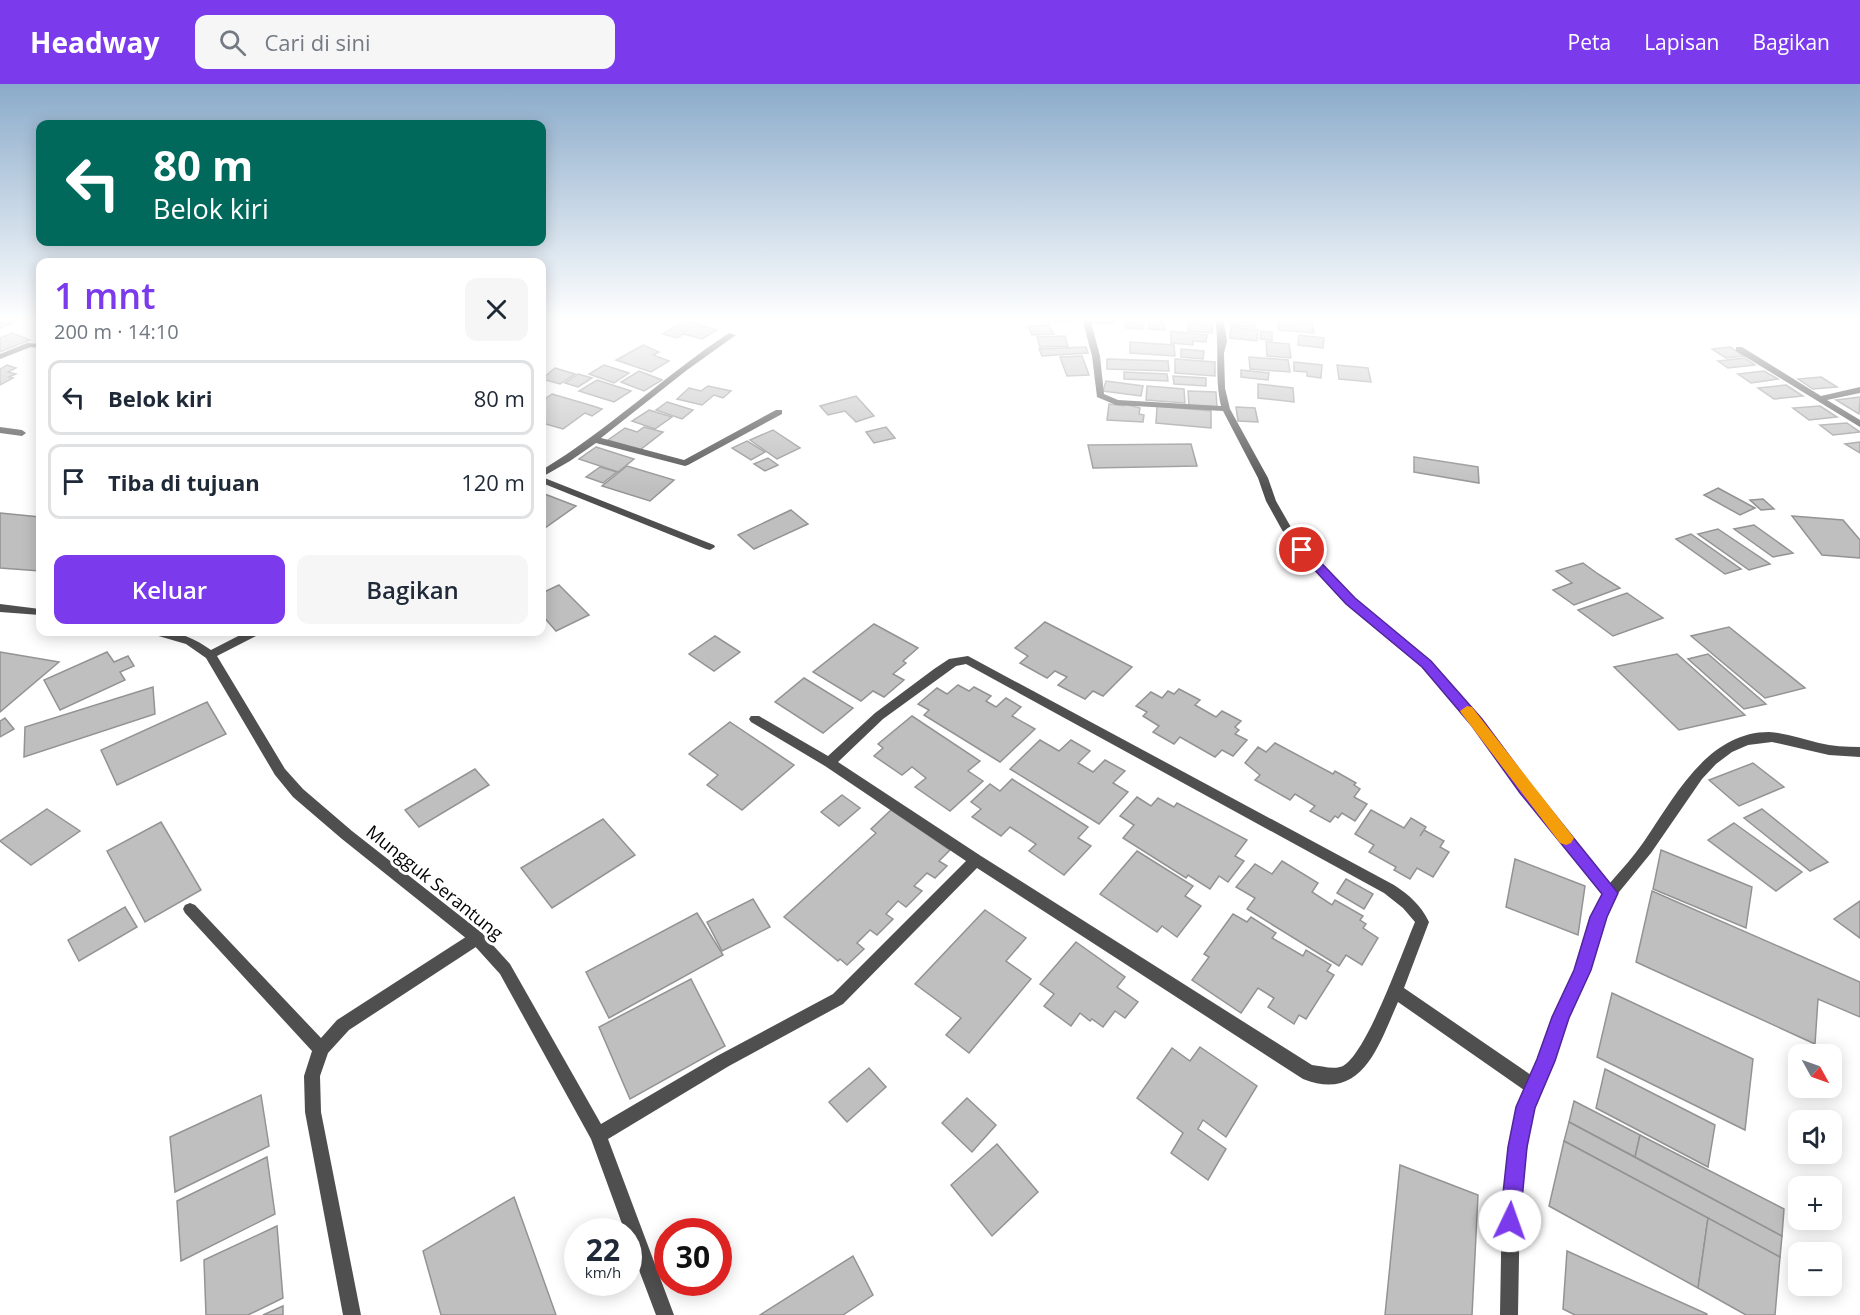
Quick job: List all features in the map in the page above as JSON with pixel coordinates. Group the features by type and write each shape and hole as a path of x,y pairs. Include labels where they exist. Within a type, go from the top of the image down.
{"street":[{"path":"546,471 593,439 673,375"},
{"path":"1098,375 1100,395 1116,402 1227,409"},
{"path":"1221,375 1221,388 1227,409 1263,478 1271,501 1302,550 1350,601 1426,664 1477,722 1526,789 1610,893"},
{"path":"1782,375 1860,424"},
{"path":"1820,399 1860,390"},
{"path":"593,439 685,463 779,412"},
{"path":"0,430 22,433"},
{"path":"546,482 710,547"},
{"path":"0,608 36,612"},
{"name":"Mungguk Serantung","path":"173,636 190,641 210,655 274,763 298,793 347,836 477,938 505,969 598,1135 665,1315"},
{"path":"210,655 246,636"},
{"path":"755,719 829,763 1309,1073 1336,1076 1348,1072 1361,1059 1395,991 1422,922 1417,911 1389,889 968,660 953,662 879,716 829,763"},
{"path":"1509,1315 1511,1199 1525,1107 1546,1061 1560,1017 1582,970 1599,917 1610,893 1638,860 1687,789 1712,762 1736,743 1766,737 1784,738 1820,748 1860,752"},
{"path":"598,1135 723,1061 838,999 976,860"},
{"path":"190,909 321,1048"},
{"path":"352,1315 314,1112 312,1076 321,1048 343,1025 477,938"},
{"path":"1395,991 1533,1086"}],"building":[{"path":"0,375 13,375 9,377 13,378 0,385"},
{"path":"573,375 560,384 546,380 546,376"},
{"path":"576,375 592,378 578,387 565,383"},
{"path":"593,375 625,375 614,383"},
{"path":"632,375 650,375 662,380 644,391 621,382"},
{"path":"1124,375 1167,375 1168,381 1124,379"},
{"path":"1241,375 1269,375 1268,380"},
{"path":"1338,375 1370,375 1371,382 1339,379"},
{"path":"1740,375 1772,375 1778,379 1751,383"},
{"path":"1173,376 1206,378 1206,386 1174,384"},
{"path":"1821,377 1837,387 1813,389 1798,379"},
{"path":"597,380 631,391 614,402 579,391"},
{"path":"1106,381 1143,386 1141,396 1103,391"},
{"path":"1258,384 1293,388 1294,402 1258,398"},
{"path":"1786,385 1803,396 1774,399 1758,388"},
{"path":"708,386 731,391 723,398 714,395 702,405 677,399 689,388 701,391"},
{"path":"1147,386 1184,389 1185,403 1146,400"},
{"path":"1188,391 1216,392 1217,408 1189,406"},
{"path":"552,394 602,409 592,416 585,413 563,429 546,424 546,398"},
{"path":"856,396 874,416 856,422 845,411 828,415 820,406"},
{"path":"1860,397 1859,414 1836,400"},
{"path":"667,402 693,410 682,419 656,410"},
{"path":"1109,404 1124,406 1124,404 1140,408 1139,414 1144,415 1143,422 1107,420"},
{"path":"1157,406 1211,411 1211,428 1156,423"},
{"path":"1820,406 1837,417 1809,420 1793,408"},
{"path":"1236,407 1255,408 1258,422 1238,421"},
{"path":"649,410 672,417 655,429 632,421"},
{"path":"1847,423 1860,432 1833,435 1820,425"},
{"path":"644,427 663,432 640,450 608,440 625,428 637,432"},
{"path":"886,427 895,438 874,443 866,432"},
{"path":"773,430 800,448 777,459 750,440"},
{"path":"747,441 765,452 751,460 732,448"},
{"path":"1860,442 1860,453 1845,444"},
{"path":"1191,444 1197,466 1093,468 1088,445"},
{"path":"596,447 634,459 618,472 579,459"},
{"path":"1414,457 1478,467 1479,483 1414,472"},
{"path":"768,458 778,465 765,471 754,464"},
{"path":"627,466 674,480 650,501 602,486"},
{"path":"600,467 617,472 603,483 586,477"},
{"path":"1718,488 1755,508 1740,515 1704,495"},
{"path":"546,495 576,506 546,527"},
{"path":"1763,499 1774,509 1761,510 1750,500"},
{"path":"791,510 808,524 754,549 738,535"},
{"path":"0,513 36,517 36,571 0,568"},
{"path":"1792,516 1843,520 1860,540 1860,558 1822,555"},
{"path":"1754,525 1793,553 1773,557 1734,529"},
{"path":"1718,529 1770,564 1749,570 1698,534"},
{"path":"1691,534 1741,569 1725,574 1676,539"},
{"path":"1583,563 1620,588 1574,605 1553,590 1572,583 1556,571"},
{"path":"559,585 589,615 556,631 546,620 546,591"},
{"path":"1627,593 1663,618 1613,636 1578,610"},
{"path":"1045,622 1132,667 1103,696 1093,691 1085,699 1058,685 1067,677 1055,671 1047,678 1020,663 1028,656 1015,648"},
{"path":"874,624 918,648 903,661 906,663 893,674 904,680 884,697 873,691 861,701 813,672"},
{"path":"1729,627 1805,688 1765,698 1691,636"},
{"path":"715,636 740,652 714,671 689,654"},
{"path":"0,652 59,662 0,712"},
{"path":"107,652 114,662 128,656 134,666 120,672 125,680 60,710 44,680"},
{"path":"1677,654 1745,715 1679,730 1614,667"},
{"path":"1708,654 1766,704 1744,709 1688,659"},
{"path":"804,678 853,708 823,733 775,702"},
{"path":"958,685 969,691 974,687 991,696 986,701 996,707 1006,698 1021,707 1012,716 1035,729 1000,762 924,715 929,710 918,704 937,688 947,694"},
{"path":"153,687 155,714 24,757 25,727"},
{"path":"1179,689 1200,700 1195,705 1216,717 1222,711 1241,721 1235,727 1239,730 1235,734 1247,740 1233,756 1222,750 1215,757 1180,737 1174,744 1153,732 1159,726 1143,716 1147,712 1136,706 1151,692 1162,698 1168,691 1174,694"},
{"path":"207,702 226,734 117,785 101,750"},
{"path":"912,716 980,761 968,771 983,781 950,811 915,787 926,778 912,767 902,775 874,756 883,748 878,744"},
{"path":"5,718 14,729 0,737 0,721"},
{"path":"730,722 794,765 742,810 707,785 718,775 689,754"},
{"path":"1040,740 1059,751 1071,740 1090,751 1078,763 1093,772 1105,760 1125,771 1113,783 1128,792 1099,824 1010,769"},
{"path":"1275,743 1333,774 1335,771 1356,783 1354,785 1360,789 1354,797 1367,804 1355,821 1342,813 1330,822 1310,811 1315,806 1295,794 1290,800 1255,780 1260,775 1245,763 1258,747 1266,752"},
{"path":"1753,763 1784,787 1739,806 1709,780"},
{"path":"475,769 489,785 419,827 405,810"},
{"path":"1012,779 1088,827 1078,838 1091,846 1064,875 1029,851 1036,844 1010,827 1001,836 972,817 981,809 971,802 990,784 1000,791"},
{"path":"842,795 860,808 839,826 821,812"},
{"path":"1137,797 1151,806 1158,798 1174,807 1177,803 1247,840 1235,856 1244,861 1228,882 1219,876 1210,889 1188,875 1186,878 1123,838 1134,825 1120,816"},
{"path":"47,809 80,831 31,865 0,841"},
{"path":"1762,809 1828,862 1810,871 1744,818"},
{"path":"891,810 950,850 939,861 947,866 935,878 927,873 914,886 922,891 906,907 898,901 886,914 893,919 877,935 870,930 857,943 864,949 847,965 840,959 838,961 784,917 876,833 871,829"},
{"path":"1371,810 1404,828 1411,818 1426,827 1424,830 1444,841 1440,847 1449,852 1433,877 1417,868 1410,879 1394,870 1396,867 1369,852 1374,845 1355,834"},
{"path":"603,819 635,855 552,908 521,868"},
{"path":"161,822 201,890 145,922 107,851"},
{"path":"1734,823 1802,872 1776,891 1708,840"},
{"path":"1661,850 1752,887 1746,928 1653,889"},
{"path":"1137,851 1193,886 1185,896 1201,906 1177,937 1162,926 1157,932 1100,894"},
{"path":"1515,859 1585,886 1578,935 1506,907"},
{"path":"1282,861 1318,883 1312,892 1332,905 1335,900 1363,916 1360,920 1366,924 1363,928 1378,938 1362,965 1346,955 1339,966 1247,909 1255,898 1236,887 1255,864 1272,874"},
{"path":"1346,879 1373,894 1364,909 1337,893"},
{"path":"1652,891 1860,982 1860,1017 1818,999 1815,1044 1636,962"},
{"path":"753,899 770,927 722,951 707,922"},
{"path":"1860,901 1860,938 1834,919"},
{"path":"125,907 137,927 79,961 68,940"},
{"path":"985,910 1026,938 1006,961 1031,979 969,1053 946,1035 961,1018 915,984"},
{"path":"697,913 723,955 609,1018 586,972"},
{"path":"1233,914 1247,922 1251,917 1276,933 1272,938 1303,956 1306,950 1331,965 1327,971 1334,975 1306,1019 1299,1015 1294,1024 1268,1007 1274,998 1258,988 1241,1013 1192,980 1209,957 1204,954"},
{"path":"1076,942 1125,977 1117,987 1138,1002 1125,1018 1115,1011 1103,1027 1080,1013 1071,1026 1044,1006 1054,994 1040,984"},
{"path":"691,979 725,1046 630,1099 599,1027"},
{"path":"1612,993 1753,1059 1745,1130 1597,1057"},
{"path":"1200,1047 1257,1086 1226,1137 1203,1120 1198,1129 1226,1149 1208,1180 1171,1153 1183,1133 1137,1098 1172,1048 1190,1061"},
{"path":"869,1068 886,1087 847,1122 829,1102"},
{"path":"1605,1069 1715,1125 1708,1167 1596,1108"},
{"path":"261,1095 269,1146 175,1192 170,1137"},
{"path":"967,1098 996,1125 972,1152 942,1123"},
{"path":"1574,1101 1640,1135 1635,1157 1569,1122"},
{"path":"1569,1122 1782,1236 1780,1257 1564,1141"},
{"path":"1640,1135 1784,1209 1782,1236 1635,1157"},
{"path":"1564,1141 1708,1218 1698,1288 1549,1206"},
{"path":"997,1144 1038,1192 992,1236 951,1185"},
{"path":"267,1157 275,1214 181,1261 177,1201"},
{"path":"1400,1165 1478,1195 1472,1315 1385,1315"},
{"path":"514,1197 556,1315 441,1315 423,1251"},
{"path":"1708,1218 1780,1257 1775,1315 1746,1315 1698,1288"},
{"path":"277,1226 283,1298 248,1315 206,1315 204,1260"},
{"path":"1567,1251 1707,1315 1575,1315 1563,1309"},
{"path":"853,1256 873,1295 843,1315 760,1315"},
{"path":"283,1306 283,1315 263,1315"}],"slow traffic":[{"path":"1467,711 1566,838"}],"route":[{"path":"1302,550 1350,601 1426,664 1477,722 1526,789 1610,893 1599,917 1582,970 1560,1017 1546,1061 1525,1107 1517,1147 1510,1221"}]}
